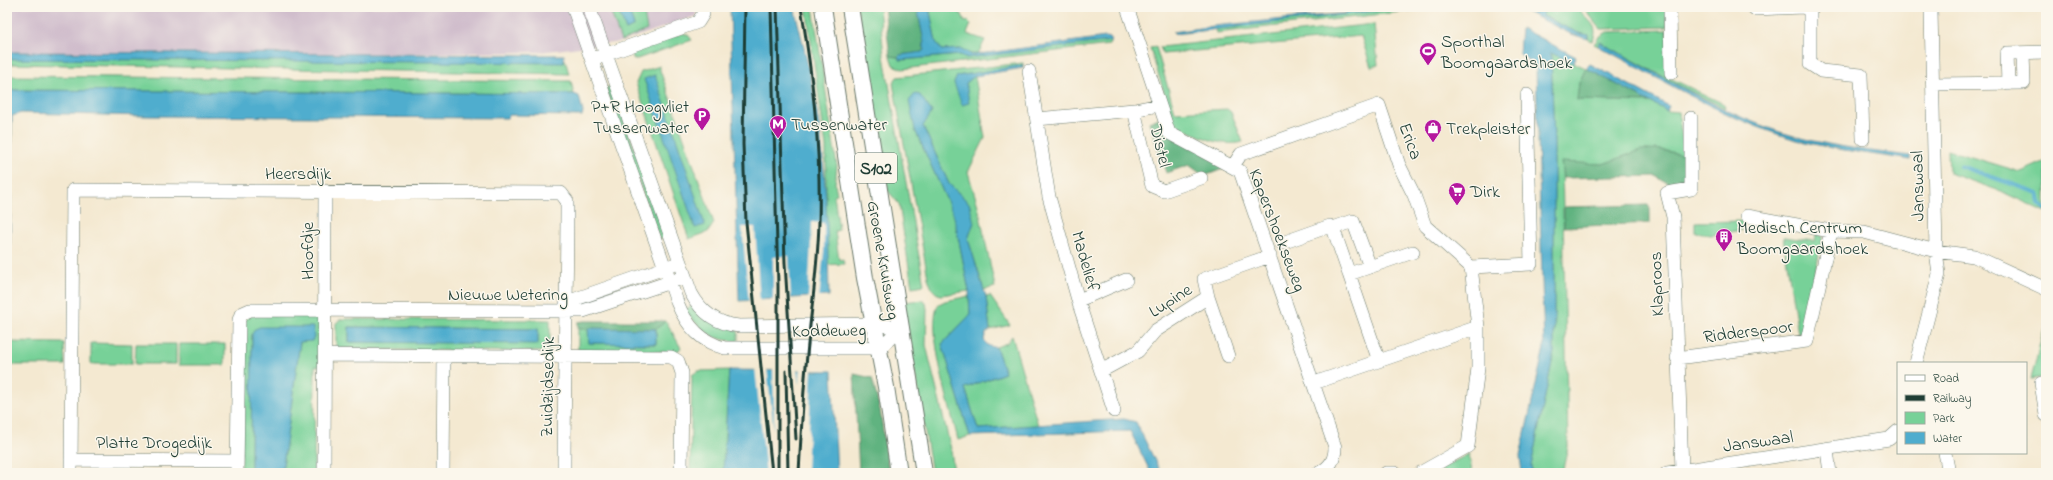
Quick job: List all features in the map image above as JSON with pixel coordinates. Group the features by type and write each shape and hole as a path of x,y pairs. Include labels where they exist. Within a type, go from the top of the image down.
{"main road":[{"name":"Groene Kruisweg","path":"823,7 865,278 879,348 899,473"},
{"name":"Groene Kruisweg","path":"850,7 924,473"}],"street":[{"name":"Koddeweg","path":"573,7 682,315 688,325 698,335 717,346 744,349 879,348 902,328"},
{"name":"Koddeweg","path":"589,7 607,54 685,277 697,304 714,318 730,325 874,324 902,328"},
{"path":"592,59 698,22 703,14 703,7"},
{"name":"Kapershoekseweg","path":"1127,7 1169,133 1240,171 1335,447 1332,462 1328,468 1319,473"},
{"path":"1670,7 1671,73"},
{"path":"1753,7 1755,9 1803,7 1811,9 1810,64 1821,71 1861,75 1863,140"},
{"name":"Janswaal","path":"1916,362 1938,274 1936,251 1931,8"},
{"path":"1933,84 2008,84 2007,54 2046,52"},
{"name":"Madelief","path":"1029,71 1049,197 1079,300 1114,411"},
{"path":"1420,473 1468,446 1478,368 1478,327 1470,267 1531,264 1527,95"},
{"path":"1037,119 1134,110 1159,105"},
{"name":"Erica","path":"1233,166 1241,154 1379,105 1400,165 1414,195 1425,226 1470,267"},
{"name":"Distel","path":"1134,110 1152,186 1164,191 1201,178"},
{"name":"Klaproos","path":"1682,470 1673,217 1667,193 1691,189 1691,118"},
{"name":"Heersdijk","path":"72,340 73,190 561,193 567,201 567,307"},
{"name":"Hoofdje","path":"325,191 326,310"},
{"path":"1747,216 1831,231 1864,232 1936,251 1974,256 2046,289"},
{"path":"1282,243 1330,226 1333,228 1353,221 1370,267"},
{"path":"1333,228 1379,361"},
{"name":"Ridderspoor","path":"1677,358 1807,341 1831,231"},
{"path":"1349,274 1413,252"},
{"name":"Lupine","path":"1101,371 1138,351 1155,331 1208,297 1204,279 1270,256"},
{"name":"Nieuwe Wetering","path":"567,307 680,263"},
{"name":"Nieuwe Wetering","path":"237,467 237,367 239,320 241,314 250,310 567,307 583,311 685,277"},
{"path":"1079,300 1126,280"},
{"path":"1208,297 1228,356"},
{"name":"Zuidzijdsedijk","path":"564,473 564,356 567,307"},
{"path":"324,473 326,310"},
{"path":"1314,383 1478,327"},
{"name":"Platte Drogedijk","path":"72,340 71,467 237,467"},
{"path":"325,355 671,357 678,361 682,373 681,473"},
{"path":"443,473 444,356"},
{"path":"2046,382 2041,383 2046,415"},
{"name":"Janswaal","path":"1667,473 1827,450 1889,439 1897,432"},
{"path":"1827,450 1830,473"},
{"path":"1945,454 1949,473"}],"shaded area":[{"path":"7,7 695,7 696,16 621,42 540,52 7,58"}],"green space":[{"path":"609,7 617,7 626,30 634,26 628,7 643,7 647,30 621,41"},
{"path":"806,7 813,7 837,166 835,184 837,194 834,195 839,230 835,231 839,260 843,259 844,264 822,265 826,230 826,147"},
{"path":"857,7 879,7 884,56 924,285 912,287 899,204 888,191"},
{"path":"884,7 917,7 924,42 923,52 900,55 898,57 890,56"},
{"path":"929,7 960,7 958,9 965,22 968,21 971,24 967,34 985,40 978,54 970,54 959,49 942,50 936,42"},
{"path":"1411,7 1444,7 1216,33 1215,29"},
{"path":"1550,7 1582,7 1581,12 1591,22 1594,28 1595,32 1592,41 1588,39 1589,35 1578,33 1543,16 1543,12"},
{"path":"1586,7 1667,7 1667,27 1601,29 1585,10"},
{"path":"1374,24 1378,65 1371,67 1361,36 1163,54 1160,47"},
{"path":"1667,30 1670,78 1724,104 1725,108 1686,89 1600,42 1598,46 1594,44 1599,37 1607,32"},
{"path":"683,33 688,35 692,40 634,60 630,51"},
{"path":"1111,41 1109,45 902,69 893,65 890,56 898,57 902,60 960,55 965,57"},
{"path":"1156,47 1175,112 1227,109 1231,112 1243,142 1216,142 1174,124 1150,48"},
{"path":"7,53 565,59 569,74 7,64"},
{"path":"1551,53 1586,68 1579,83 1577,100 1650,102 1667,111 1678,112 1685,155 1656,149 1625,156 1603,164 1562,163 1568,447 1562,473 1532,473 1531,466 1554,352 1554,142"},
{"path":"1023,63 1023,65 957,76 968,103 966,83 975,76 985,138 968,172 978,206 995,287 984,290 968,239 974,222 969,203 949,184 923,126 915,130 954,216 969,291 941,295 938,294 932,289 928,278 893,83 897,77"},
{"path":"660,66 660,70 714,223 708,232 689,239 636,83 641,72"},
{"path":"1586,68 1650,102 1577,100 1579,83"},
{"path":"7,76 571,81 574,94 7,90"},
{"path":"612,86 666,237 659,239 606,88"},
{"path":"1159,118 1229,167 1204,176 1189,165 1166,173 1149,122"},
{"path":"1656,149 1685,155 1686,178 1670,186 1666,181 1659,179 1657,176 1563,178 1561,162 1603,164 1641,150"},
{"path":"1948,150 2021,172 2046,161 2046,212 2000,191 1949,173"},
{"path":"1648,205 1650,209 1650,223 1564,227 1564,207"},
{"path":"1742,221 1742,230 1710,235 1695,233 1695,222"},
{"path":"1816,234 1823,236 1802,333 1798,334 1783,237 1815,241"},
{"path":"969,296 970,315 942,344 970,436 958,440 945,391 937,349 935,315 939,304 945,301"},
{"path":"990,296 1010,325 990,330 986,297"},
{"path":"922,300 926,303 927,309 926,345 951,449 954,473 932,473 903,302"},
{"path":"692,306 738,331 738,341 721,339 707,333 684,310"},
{"path":"314,314 321,318 321,366 315,366 314,473 282,473 300,342 252,334 251,473 241,473 245,320 252,315"},
{"path":"341,319 550,320 550,352 336,349 336,323","holes":["349,327 538,329 538,343 349,342"]},
{"path":"666,321 681,348 676,352 578,351 578,329 588,328 589,343 656,344 656,329"},
{"path":"666,321 656,329 578,329 578,322"},
{"path":"2046,321 2046,377 2031,379"},
{"path":"1012,336 1038,425 978,429 965,388 1005,373 996,347 1007,343"},
{"path":"9,342 64,343 65,365 9,365"},
{"path":"91,343 132,344 132,364 91,364"},
{"path":"136,344 176,344 176,364 135,364"},
{"path":"179,344 225,344 225,365 179,365"},
{"path":"729,370 723,473 690,473 692,375 698,371"},
{"path":"854,374 872,378 880,410 889,472 859,473"},
{"path":"1469,454 1472,473 1443,473 1441,468"}],"water":[{"path":"617,7 628,7 634,26 626,30"},
{"path":"730,7 794,7 806,57 819,124 826,199 829,296 739,301"},
{"path":"917,7 929,7 936,42 942,50 962,49 972,55 1106,37 1110,38 1111,41 967,58 960,55 900,60 898,57 900,55 922,52 924,50 924,42"},
{"path":"1347,7 1351,7 1355,11 1391,7 1411,7 1175,34 1173,32 1213,26 1346,13"},
{"path":"1517,7 1528,9 1550,7 1543,12 1543,16 1578,33 1589,35 1588,39 1571,34"},
{"path":"1521,28 1576,57 1573,63 1551,53 1554,142 1554,352 1531,466 1532,473 1522,473 1520,456 1544,348 1536,67 1519,53"},
{"path":"1600,42 1688,91 1757,124 1796,137 1828,144 1861,150 1911,156 1911,160 1812,144 1780,135 1733,117 1710,106 1598,46"},
{"path":"7,52 564,55 564,63 7,59"},
{"path":"1590,64 1669,106 1667,111 1586,68"},
{"path":"1023,65 1023,68 975,76 966,83 969,103 962,105 954,83 957,76"},
{"path":"655,75 705,225 695,228 644,79"},
{"path":"7,90 574,94 579,96 583,112 582,116 510,115 507,118 147,116 21,113 12,116 7,473"},
{"path":"915,94 920,95 932,112 923,126 949,184 969,203 974,222 968,239 986,297 990,330 986,333 984,339 991,347 996,347 1005,373 965,388 978,429 1124,419 1136,422 1161,473 1151,473 1130,431 970,436 942,344 970,315 969,291 954,216 915,130 909,101"},
{"path":"260,327 313,327 314,337 312,341 300,342 282,473 251,473 252,334 255,329"},
{"path":"349,327 538,329 538,344 349,342"},
{"path":"588,328 656,329 656,344 589,343"},
{"path":"729,370 832,371 837,473 723,473"}],"pier":[{"path":"812,222 824,223 824,252 819,299 808,299"},
{"path":"742,227 755,227 760,302 749,303"},
{"path":"789,256 791,300 773,301 773,257"},
{"path":"755,368 767,368 774,430 773,368 797,369 799,384 800,369 812,369 807,473 766,473"}],"waterway":[{"path":"1960,166 2038,193 2040,203 2046,209"}],"railway":[{"path":"745,7 743,144 746,222 772,473"},
{"path":"771,7 778,286 778,473"},
{"path":"777,7 785,263 796,439"},
{"path":"799,473 804,384 819,222 819,168 815,114 801,7"},
{"path":"786,371 788,473"}],"place":[{"name":"Sporthal Boomgaardshoek","path":"1428,66"},
{"name":"P+R Hoogvliet Tussenwater","path":"702,131"},
{"name":"Tussenwater","path":"778,139"},
{"name":"Trekpleister","path":"1433,143"},
{"name":"Dirk","path":"1457,206"},
{"name":"Medisch Centrum Boomgaardshoek","path":"1724,252"}]}
